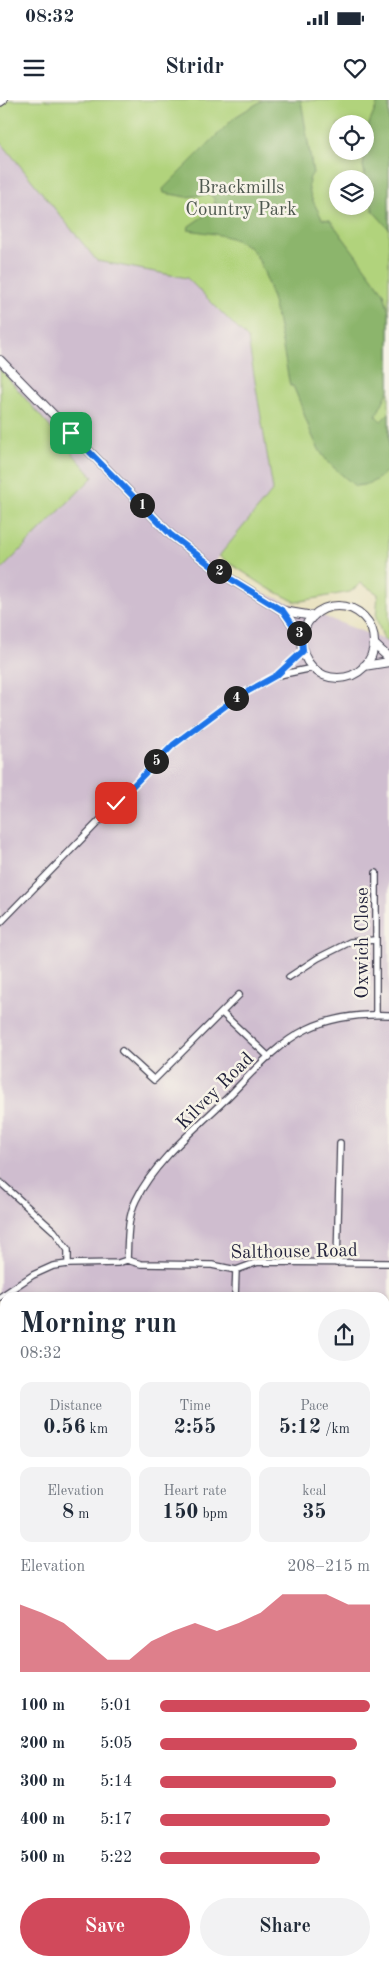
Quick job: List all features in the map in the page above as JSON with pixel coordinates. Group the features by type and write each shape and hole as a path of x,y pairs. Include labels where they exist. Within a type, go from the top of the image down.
{"street":[{"path":"0,360 171,535 221,573 283,611 312,616"},
{"path":"364,666 389,660 374,644 368,622 354,610 334,606 322,609 312,616 305,626 302,638 303,651 313,668 322,674 333,677 355,673 364,666 371,656 374,644"},
{"path":"283,611 302,638"},
{"path":"0,923 173,745 236,698 277,675 303,651"},
{"path":"277,675 313,668"},
{"name":"Oxwich Close","path":"376,872 376,1014"},
{"path":"289,977 318,958 350,942 375,940"},
{"path":"122,1051 154,1080 239,995"},
{"path":"222,1013 269,1057"},
{"name":"Kilvey Road","path":"127,1260 130,1216 136,1199 147,1183 194,1131 269,1057 296,1035 321,1023 335,1019 389,1014"},
{"path":"337,1263 340,1143"},
{"path":"0,1182 54,1231 68,1250 68,1264"},
{"name":"Salthouse Road","path":"8,1292 33,1275 53,1266 68,1264 127,1260 141,1264 212,1265 236,1270 258,1262 389,1263"},
{"path":"235,1292 236,1270"}],"shaded area":[{"path":"0,141 97,261 187,278 248,339 273,490 219,556 211,572 389,642 389,1292 0,1292"}],"green space":[{"name":"Brackmills Country Park","path":"0,100 389,100 389,642 384,640 376,618 378,594 361,583 350,592 296,602 266,587 219,556 273,490 248,339 187,278 97,261 0,141"},
{"path":"263,100 301,100 313,173 310,178 309,190 313,202 322,219 330,220 384,293 389,313 389,390 376,416 381,421 389,413 389,469 378,479 370,483 355,486 327,461 316,443 293,386 290,386 276,313 258,258 250,248 237,240 188,230 189,226 208,213 215,205 214,198 209,194 187,197 164,193 163,189 235,117"},
{"path":"379,100 389,100 389,229 374,212 374,170 364,170 363,166 364,160 374,160 373,115"},
{"path":"0,369 93,477 0,571"}],"route":[{"path":"71,433 171,535 221,573 283,611 302,638 303,651 277,675 236,698 173,745 116,803"}]}
